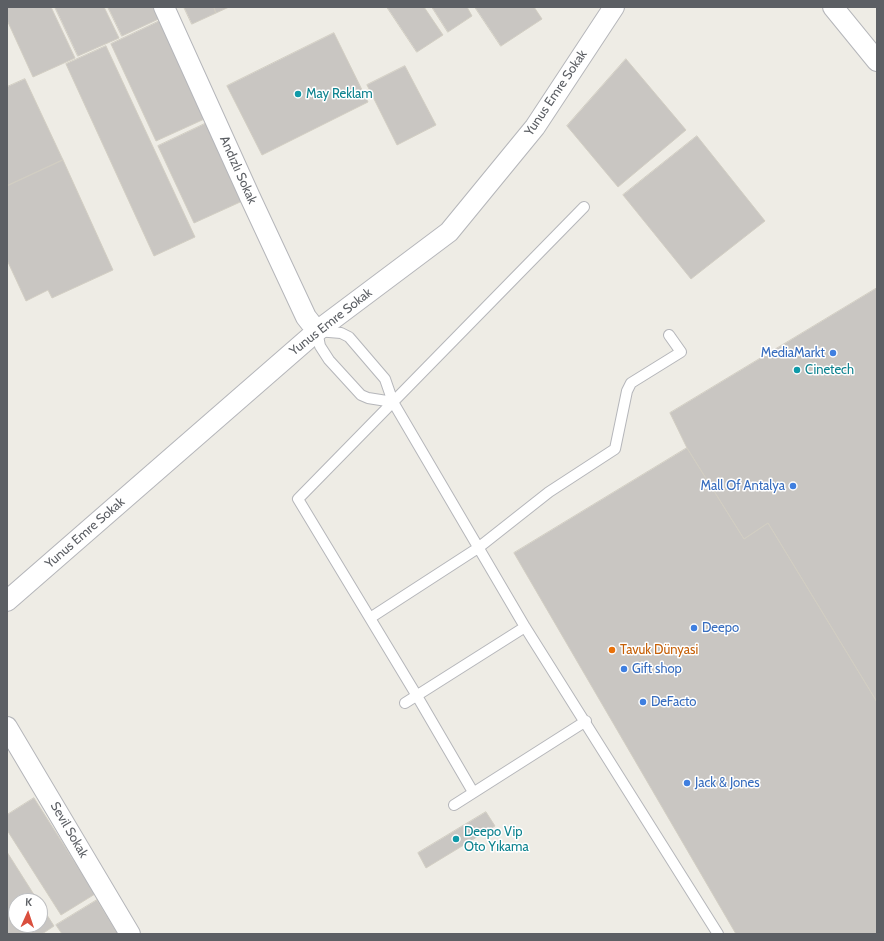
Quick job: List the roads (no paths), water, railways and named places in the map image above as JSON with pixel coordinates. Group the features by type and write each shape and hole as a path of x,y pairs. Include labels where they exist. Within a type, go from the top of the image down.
{"street":[{"name":"Andızlı Sokak","path":"164,7 306,317 317,331"},
{"name":"Yunus Emre Sokak","path":"7,601 317,331 449,232 535,127 614,7"},
{"path":"833,7 877,61"},
{"name":"Sevil Sokak","path":"7,727 130,934"}],"lane":[{"path":"473,792 298,499 584,207"},
{"path":"392,402 368,398 361,395 329,360 320,346 317,331 341,333 349,337 385,378 392,402 525,627 586,721 718,934"},
{"path":"370,618 478,548 549,492 615,449 627,391 631,383 681,352 669,335"},
{"path":"405,703 525,627"},
{"path":"454,805 586,721"}],"place":[{"name":"May Reklam","path":"298,94"},
{"name":"MediaMarkt","path":"833,353"},
{"name":"Cinetech","path":"797,370"},
{"name":"Mall Of Antalya","path":"793,486"},
{"name":"Deepo","path":"694,628"},
{"name":"Tavuk Dünyasi","path":"612,650"},
{"name":"Gift shop","path":"624,669"},
{"name":"DeFacto","path":"643,702"},
{"name":"Jack & Jones","path":"687,783"},
{"name":"Deepo Vip Oto Yıkama","path":"456,839"}]}
